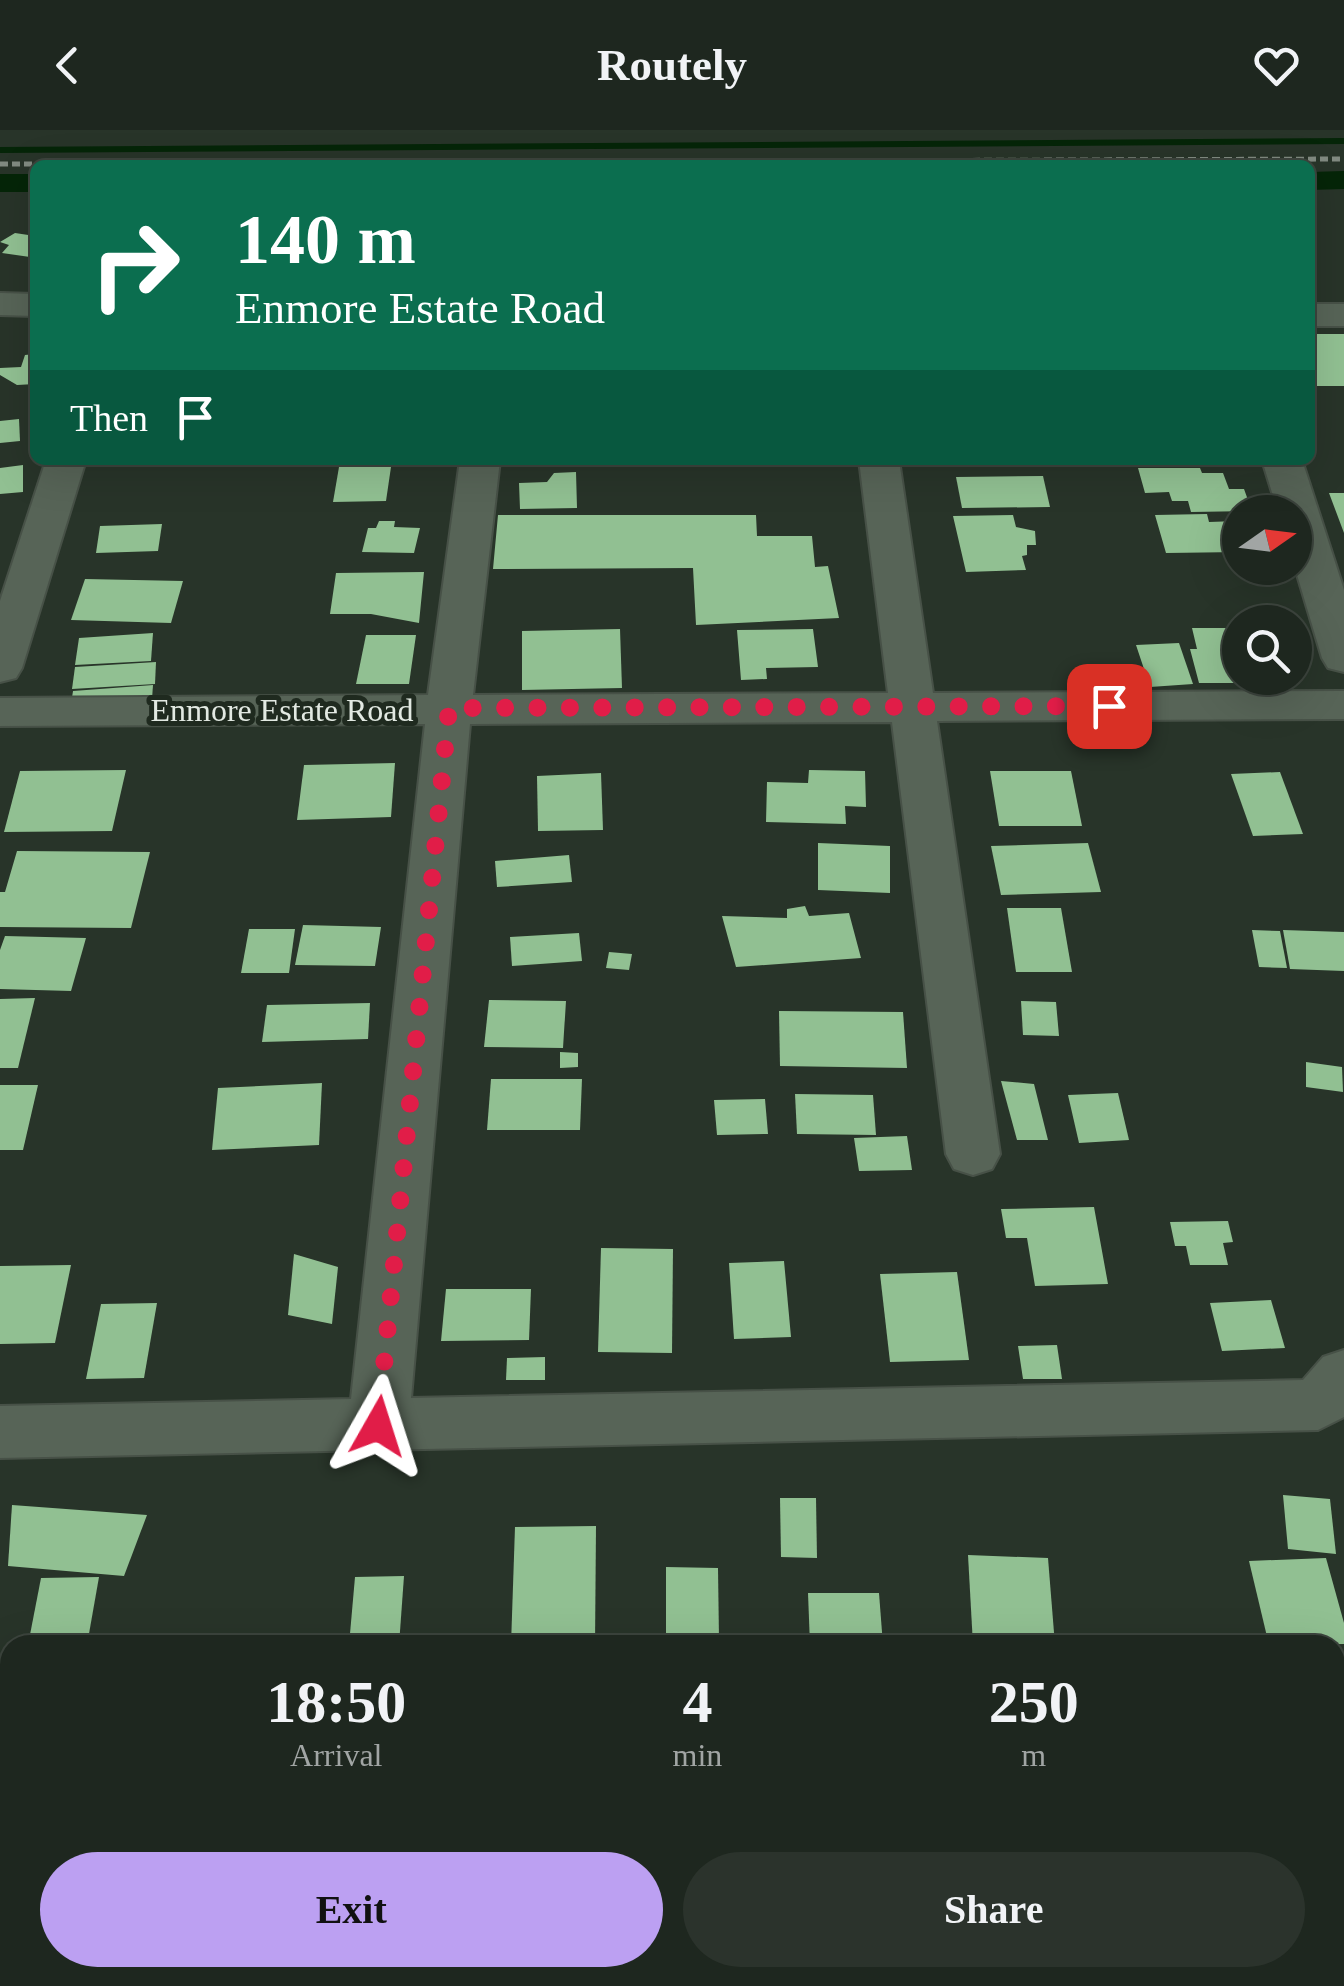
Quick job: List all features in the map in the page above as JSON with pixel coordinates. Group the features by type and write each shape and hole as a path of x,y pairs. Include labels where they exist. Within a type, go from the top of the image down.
{"street":[{"path":"0,304 30,304"},
{"path":"1315,315 1344,315"},
{"path":"0,668 64,465"},
{"path":"378,1426 449,708 479,465"},
{"path":"880,465 972,1154"},
{"path":"1284,465 1344,658"},
{"name":"Enmore Estate Road","path":"0,712 1344,705"},
{"path":"0,1432 1318,1406 1344,1374"}],"path":[{"path":"1075,160 1344,159"},
{"path":"0,164 30,164"}],"building":[{"path":"15,233 30,235 30,257 2,253 9,245 0,242"},
{"path":"1315,334 1344,334 1344,386 1315,386"},
{"path":"30,354 30,384 17,385 0,375 0,368 21,367 25,355"},
{"path":"19,419 20,441 0,443 0,421"},
{"path":"23,465 23,492 0,494 0,468"},
{"path":"339,467 391,467 386,501 333,502"},
{"path":"1138,468 1200,468 1202,473 1223,473 1229,489 1244,489 1246,495 1222,495 1222,511 1191,512 1188,501 1172,501 1169,492 1145,493"},
{"path":"576,472 577,508 520,509 519,483 547,482 554,473"},
{"path":"1043,476 1050,507 962,508 956,477"},
{"path":"1329,493 1344,493 1344,533"},
{"path":"1207,514 1209,522 1222,522 1222,552 1166,553 1155,515"},
{"path":"498,515 756,515 757,536 812,536 815,567 828,566 839,618 696,625 693,568 493,569"},
{"path":"1013,515 1016,527 1035,531 1036,545 1027,545 1027,555 1022,556 1026,570 966,572 953,516"},
{"path":"379,521 395,521 394,527 420,528 414,553 362,552 368,528 376,528"},
{"path":"162,524 158,551 96,553 100,526"},
{"path":"424,572 419,623 371,614 330,614 336,573"},
{"path":"85,579 183,581 171,623 71,620"},
{"path":"1192,628 1222,628 1222,683 1199,683 1190,649 1197,649"},
{"path":"620,629 622,688 522,690 522,631"},
{"path":"813,629 818,667 766,668 767,679 741,680 737,630"},
{"path":"153,633 151,661 75,665 79,638"},
{"path":"366,635 416,635 409,684 356,684"},
{"path":"1179,643 1193,684 1150,687 1136,645"},
{"path":"156,662 155,684 72,689 75,667"},
{"path":"153,685 152,699 71,704 73,691"},
{"path":"395,763 391,817 297,820 304,765"},
{"path":"126,770 112,831 4,832 20,771"},
{"path":"809,770 865,771 866,807 845,806 846,824 766,822 767,782 808,783"},
{"path":"990,771 1071,771 1082,826 999,826"},
{"path":"1280,772 1303,834 1253,836 1231,774"},
{"path":"601,773 603,830 538,831 537,776"},
{"path":"818,843 890,846 890,893 818,890"},
{"path":"1088,843 1101,892 1001,895 991,846"},
{"path":"17,851 150,852 131,928 0,927 0,892 5,892"},
{"path":"569,855 572,882 497,887 495,861"},
{"path":"805,906 809,916 849,913 861,958 736,967 722,916 787,918 787,909"},
{"path":"1007,908 1061,908 1072,972 1016,972"},
{"path":"303,925 381,927 375,966 295,965"},
{"path":"249,929 295,929 289,973 241,973"},
{"path":"1252,930 1280,931 1287,968 1259,967"},
{"path":"1283,930 1344,932 1344,971 1290,969"},
{"path":"579,933 582,961 512,966 510,937"},
{"path":"5,936 86,938 71,991 0,989 0,950"},
{"path":"609,952 632,954 629,970 606,968"},
{"path":"35,998 18,1068 0,1068 0,999"},
{"path":"489,1000 566,1001 563,1048 484,1047"},
{"path":"1021,1001 1056,1002 1059,1036 1023,1035"},
{"path":"370,1003 368,1039 262,1042 267,1005"},
{"path":"779,1011 903,1012 907,1068 780,1066"},
{"path":"560,1052 578,1053 578,1067 560,1068"},
{"path":"1306,1062 1342,1067 1343,1092 1306,1087"},
{"path":"491,1079 582,1079 580,1130 487,1130"},
{"path":"1001,1081 1034,1084 1048,1140 1017,1140"},
{"path":"322,1083 319,1145 212,1150 218,1088"},
{"path":"0,1085 38,1085 23,1150 0,1150"},
{"path":"1118,1093 1129,1140 1079,1143 1068,1095"},
{"path":"795,1094 873,1095 876,1135 797,1134"},
{"path":"765,1099 768,1134 717,1135 714,1100"},
{"path":"907,1136 912,1170 859,1171 854,1138"},
{"path":"1094,1207 1108,1284 1035,1286 1027,1238 1006,1238 1001,1209"},
{"path":"1228,1221 1233,1242 1223,1243 1228,1265 1190,1265 1186,1246 1175,1246 1170,1222"},
{"path":"601,1248 673,1249 672,1353 598,1352"},
{"path":"294,1254 338,1267 332,1324 288,1315"},
{"path":"784,1261 791,1337 734,1339 729,1263"},
{"path":"71,1265 55,1343 0,1344 0,1266"},
{"path":"957,1272 969,1360 890,1362 880,1274"},
{"path":"446,1289 531,1289 529,1340 441,1341"},
{"path":"1271,1300 1285,1348 1222,1351 1210,1303"},
{"path":"157,1303 144,1378 86,1379 101,1304"},
{"path":"1057,1345 1062,1379 1023,1379 1018,1346"},
{"path":"545,1357 545,1380 506,1380 507,1358"},
{"path":"1283,1495 1330,1499 1336,1554 1288,1549"},
{"path":"780,1498 816,1498 817,1558 781,1557"},
{"path":"12,1505 147,1515 124,1576 8,1566"},
{"path":"596,1526 595,1635 511,1635 515,1527"},
{"path":"968,1555 1048,1558 1054,1635 972,1635"},
{"path":"1326,1558 1344,1635 1267,1635 1249,1561"},
{"path":"666,1567 718,1568 719,1635 666,1635"},
{"path":"404,1576 400,1635 350,1635 355,1577"},
{"path":"99,1577 89,1635 30,1635 41,1578"},
{"path":"808,1593 879,1593 882,1635 810,1635"}],"waterway":[{"path":"0,150 1344,141"},
{"path":"1315,181 1344,180"},
{"path":"0,183 30,183"}],"route":[{"path":"378,1426 449,708 1109,706"}]}
